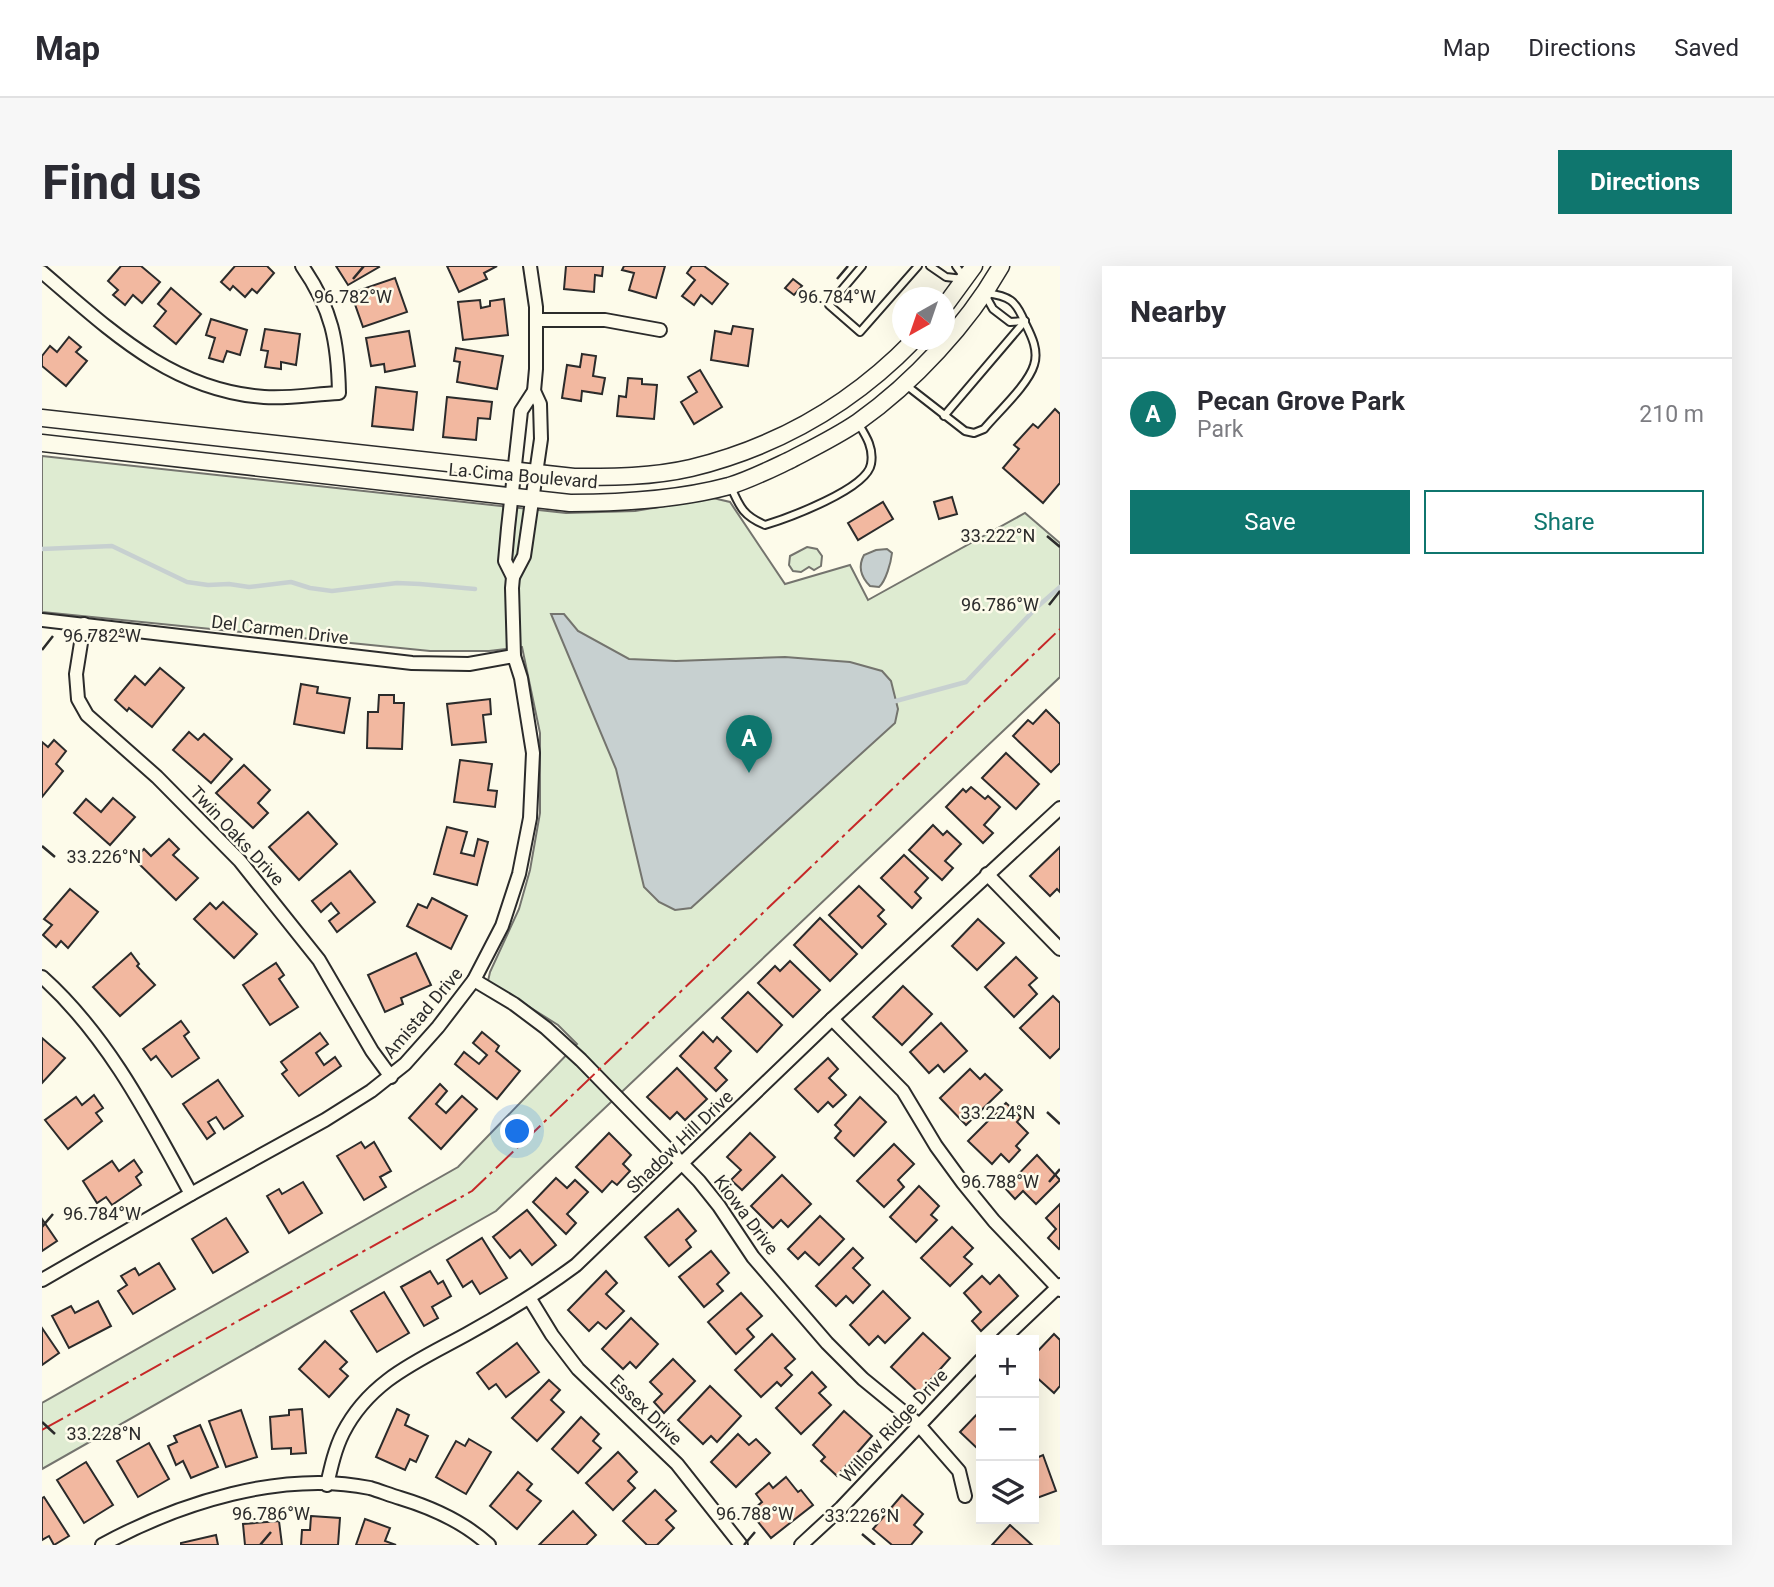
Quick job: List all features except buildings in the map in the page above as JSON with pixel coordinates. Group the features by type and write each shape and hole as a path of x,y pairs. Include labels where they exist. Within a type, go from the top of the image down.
{"street":[{"path":"42,272 148,359 184,376 215,388 264,397 339,393 338,351 329,314 302,266"},
{"name":"Amistad Drive","path":"513,577 524,556 541,439 540,404 534,391 536,320 530,266"},
{"name":"La Cima Boulevard","path":"42,443 570,503 622,503 679,496 730,485 815,447 858,422 904,383 954,333 1001,266"},
{"path":"955,288 965,270 984,292"},
{"path":"536,320 605,320 660,330"},
{"name":"La Cima Boulevard","path":"42,418 514,471 574,477 628,477 690,468 757,448 806,424 836,405 886,369 904,350"},
{"name":"Amistad Drive","path":"42,1280 326,1120 391,1077 438,1027 474,980 502,926 519,873 530,818 533,753 521,678 514,656 513,577 505,561 521,411 534,391"},
{"path":"836,405 858,422"},
{"path":"720,459 730,485"},
{"name":"Del Carmen Drive","path":"42,620 412,663 468,664 514,656"},
{"name":"Twin Oaks Drive","path":"84,624 76,674 78,699 87,715 157,777 240,861 319,960 372,1051 391,1077"},
{"name":"Shadow Hill Drive","path":"327,1485 343,1434 357,1411 379,1386 408,1364 530,1298 576,1265 832,1019 1060,808"},
{"path":"987,874 1060,949"},
{"path":"42,977 93,1034 136,1094 191,1194"},
{"name":"Kiowa Drive","path":"474,980 546,1028 581,1060 683,1165 719,1206 753,1257 827,1343 863,1379 918,1424 959,1471 965,1496"},
{"path":"832,1019 903,1091 936,1146 963,1183 994,1221 1059,1287 1007,1335"},
{"name":"Essex Drive","path":"530,1298 552,1335 579,1369 677,1464 741,1545"},
{"name":"Willow Ridge Drive","path":"802,1545 841,1508 976,1365"},
{"path":"102,1545 182,1509 244,1491 311,1483 369,1488 424,1505 473,1530 489,1545"}],"lane":[{"path":"862,266 829,305 860,332 918,266"},
{"path":"930,266 946,277 965,270"},
{"path":"984,292 993,309 1010,322 1025,321"},
{"path":"904,383 965,431 974,433 984,429 1027,379 1035,363 1034,342 1020,308 1004,295 984,292"},
{"path":"944,416 1025,321"},
{"path":"730,485 740,509 753,520 765,525 793,516 836,495 862,479 871,464 870,442 858,422"}],"green space":[{"path":"42,456 566,513 635,511 713,498 730,502 785,584 850,565 868,600 1025,513 1060,543 1060,677 496,1211 42,1469 42,1403 458,1167 577,1044 558,1025 488,981 519,909 530,870 540,813 540,733 522,647 489,651 430,651 42,612"},
{"path":"807,547 817,549 822,556 821,566 814,570 809,567 801,572 793,571 789,565 790,556"}],"shaded area":[{"path":"887,549 892,553 886,576 879,587 870,586 861,571 864,555"},
{"path":"551,614 564,614 578,631 629,659 676,661 785,657 850,662 882,671 891,681 898,709 895,723 691,908 675,910 659,902 644,887 616,769"}],"waterway":[{"path":"42,549 112,546 187,582 208,585 249,587 291,582 332,591 397,583 475,589"},
{"path":"892,702 966,682 1036,608 1060,587"}],"power":[{"path":"42,1430 472,1191 1060,629"}],"place":[{"name":"Pecan Grove Park","path":"749,773"}]}
